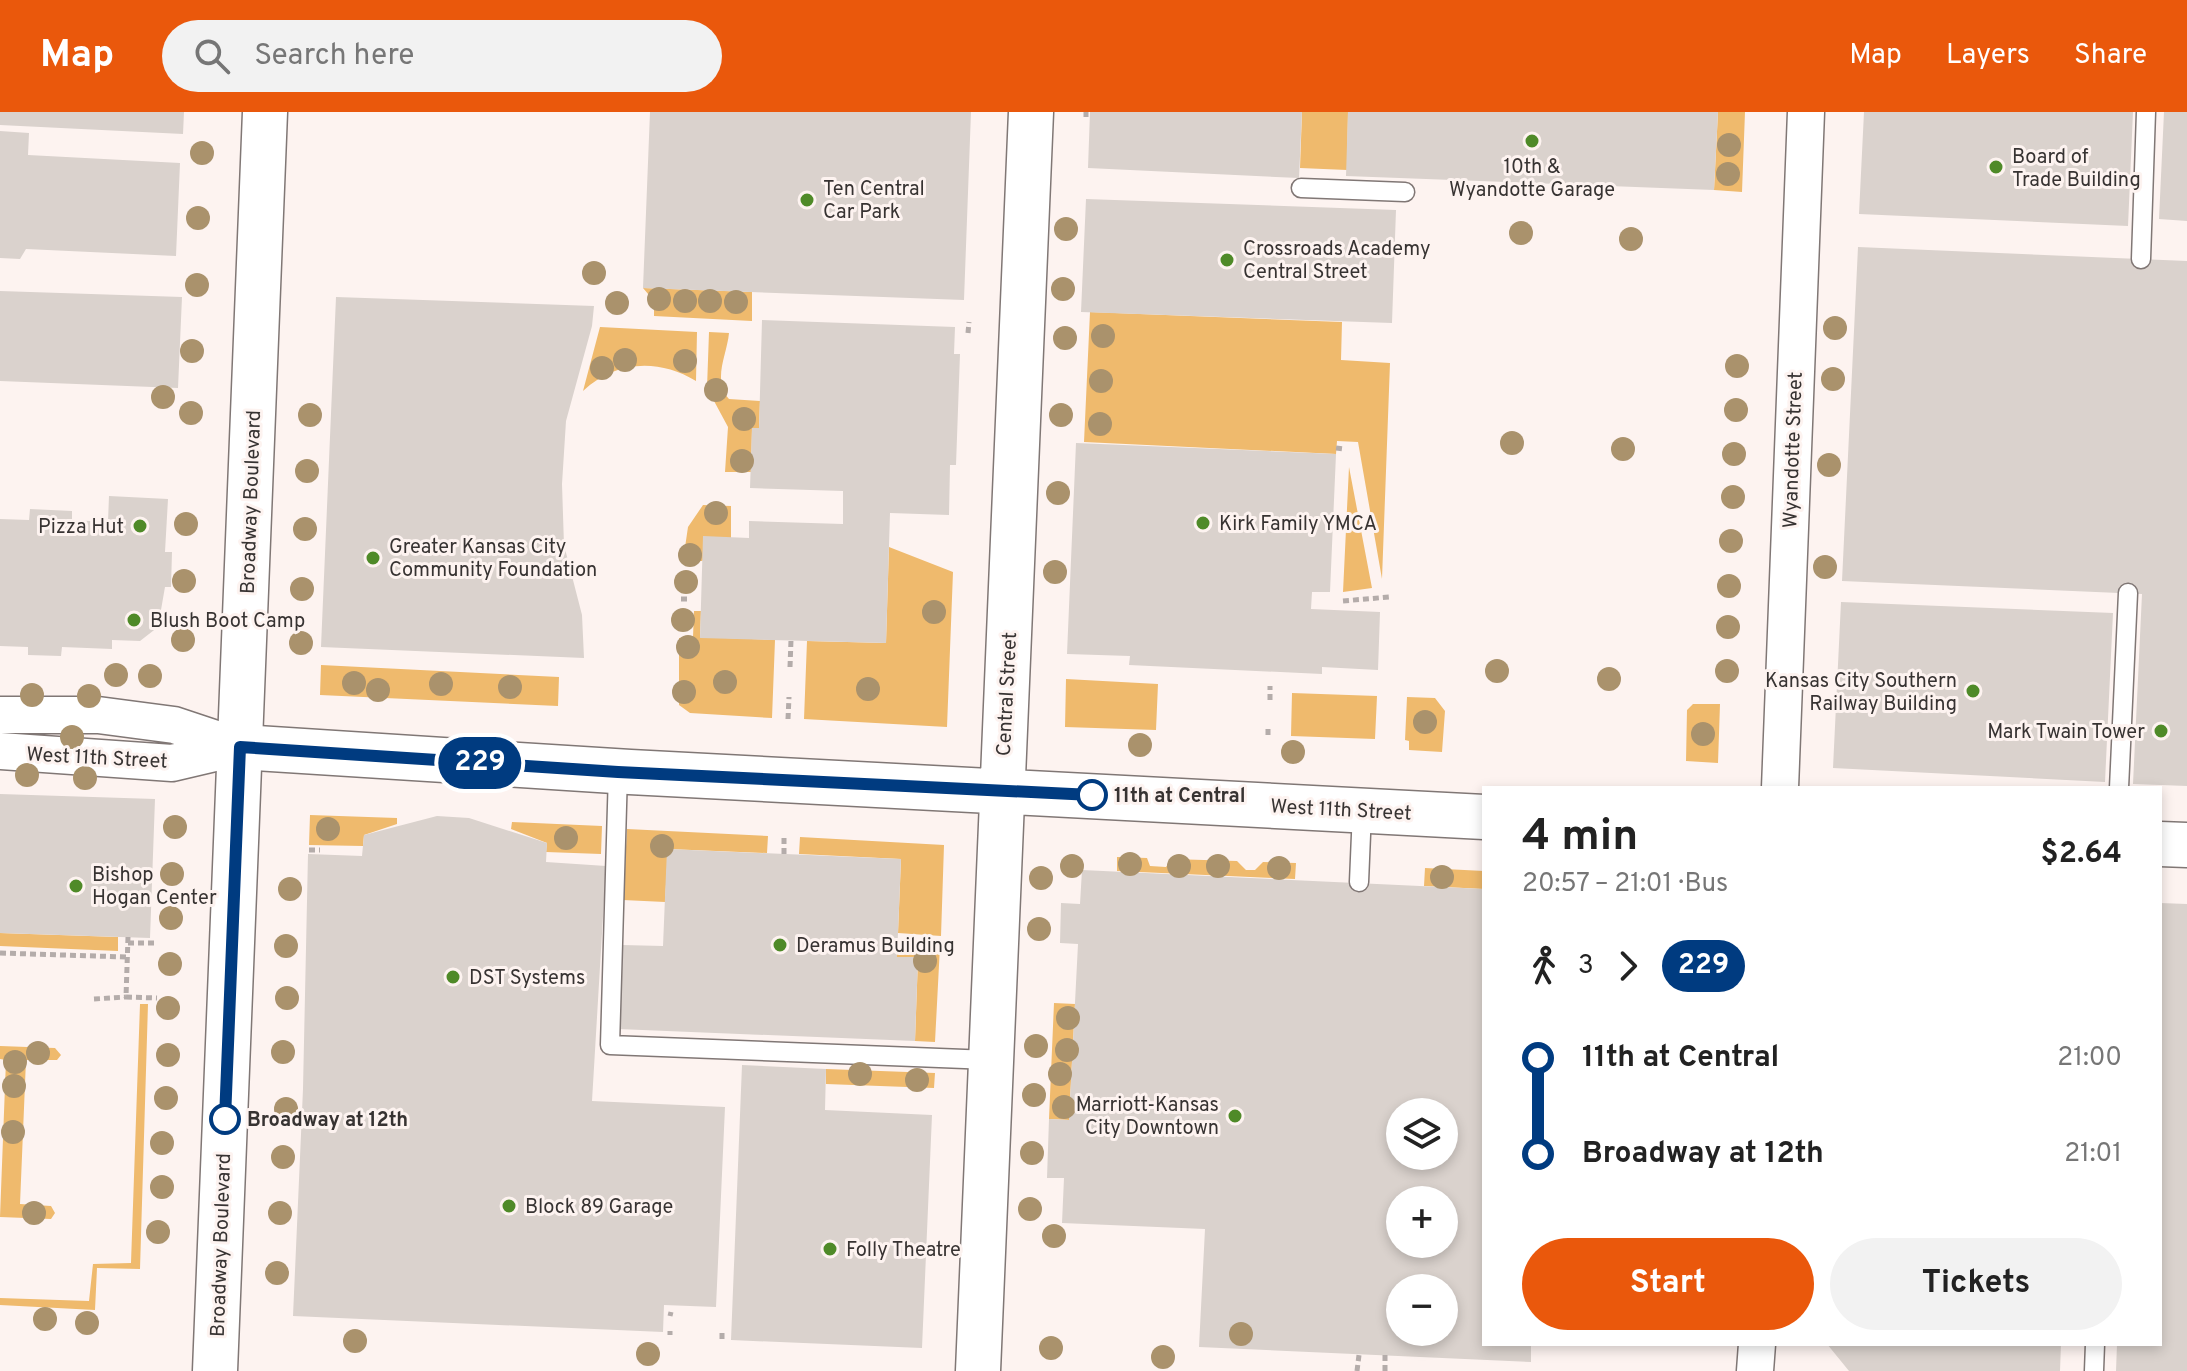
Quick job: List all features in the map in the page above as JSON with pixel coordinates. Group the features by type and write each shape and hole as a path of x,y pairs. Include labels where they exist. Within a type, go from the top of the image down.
{"street":[{"name":"Broadway Boulevard","path":"215,1371 265,112"},
{"name":"Central Street","path":"978,1371 1031,112"},
{"name":"Wyandotte Street","path":"1780,786 1806,112"},
{"name":"West 11th Street","path":"0,715 98,715 174,725 240,747 618,772 1482,817"},
{"name":"West 11th Street","path":"0,751 172,763 240,747"},
{"path":"2162,844 2187,845"},
{"path":"1755,1371 1757,1346"}],"lane":[{"path":"2141,259 2146,112"},
{"path":"1301,188 1405,192"},
{"path":"2119,786 2128,593"},
{"path":"618,772 610,1045 990,1060"},
{"path":"1359,882 1362,811"},
{"path":"2094,1371 2095,1346"}],"path":[{"path":"968,333 969,322"},
{"path":"1336,448 1344,449"},
{"path":"1343,601 1389,597"},
{"path":"790,667 791,640"},
{"path":"1270,686 1270,700"},
{"path":"788,719 789,697"},
{"path":"784,837 784,854"},
{"path":"309,850 320,850"},
{"path":"126,997 128,940 158,943"},
{"path":"0,953 127,957"},
{"path":"94,999 157,998"},
{"path":"722,1333 722,1341"},
{"path":"1357,1371 1359,1355"},
{"path":"1385,1355 1385,1371"}],"shaded area":[{"path":"1302,112 1348,112 1347,170 1300,168"},
{"path":"1718,112 1745,112 1742,192 1714,190"},
{"path":"643,288 752,292 752,321 654,316 654,301"},
{"path":"1090,312 1342,322 1341,360 1390,363 1382,579 1358,442 1337,441 1336,454 1084,442"},
{"path":"600,327 697,332 696,381 667,369 637,366 609,374 583,391"},
{"path":"709,332 729,333 721,376 724,392 729,399 760,401 759,428 752,428 751,472 725,472 728,427 707,388"},
{"path":"1349,467 1372,588 1343,592"},
{"path":"703,505 731,506 731,538 702,561 683,561 688,527"},
{"path":"889,547 953,572 947,727 804,719 807,641 886,643"},
{"path":"694,611 701,611 700,637 775,640 772,718 690,713 679,705 679,638 693,637"},
{"path":"321,665 559,677 558,706 320,695"},
{"path":"1066,679 1158,684 1156,730 1065,727"},
{"path":"1292,693 1377,696 1375,739 1291,736"},
{"path":"1407,697 1435,698 1445,711 1442,752 1409,750 1409,741 1405,740"},
{"path":"1693,704 1720,704 1718,763 1686,761 1687,710"},
{"path":"310,815 397,818 397,824 364,835 363,846 309,845"},
{"path":"512,822 602,826 601,854 546,852 547,843 511,829"},
{"path":"627,829 768,836 767,853 668,849 665,902 623,900"},
{"path":"800,837 944,845 941,936 898,933 901,859 799,854"},
{"path":"1117,857 1147,858 1150,866 1166,867 1171,859 1237,861 1246,870 1255,870 1263,862 1296,863 1295,879 1117,871"},
{"path":"1425,868 1482,871 1482,889 1424,886"},
{"path":"0,933 118,937 118,951 0,946"},
{"path":"897,944 940,946 935,1042 915,1041 918,958 897,957"},
{"path":"1054,1003 1075,1004 1069,1120 1049,1119"},
{"path":"140,1004 148,1004 140,1269 97,1268 95,1310 0,1305 0,1298 89,1301 93,1264 131,1263"},
{"path":"0,1046 55,1048 61,1055 57,1060 26,1060 20,1204 51,1206 55,1213 51,1219 0,1217 6,1060 0,1059"},
{"path":"826,1069 935,1073 934,1088 826,1084"}],"building":[{"path":"0,112 184,112 183,134 0,125"},
{"name":"Ten Central Car Park","path":"650,112 971,112 964,300 643,288"},
{"path":"1090,112 1302,112 1299,178 1088,168"},
{"name":"10th & Wyandotte Garage","path":"1348,112 1718,112 1714,190 1346,176"},
{"name":"Board of Trade Building","path":"1864,112 2133,112 2128,226 1859,214"},
{"path":"2164,112 2187,112 2187,221 2159,219"},
{"path":"0,131 29,133 28,155 180,163 176,256 26,249 20,259 0,258"},
{"path":"1086,199 1396,210 1392,323 1081,312"},
{"path":"1858,247 2187,261 2187,786 2133,784 2142,594 1842,581"},
{"path":"0,291 182,297 178,388 0,381"},
{"path":"336,297 594,306 592,326 566,421 562,484 564,545 582,615 584,658 321,647"},
{"path":"762,320 955,327 954,354 960,354 956,465 950,465 949,515 890,513 886,643 700,638 703,536 749,538 749,521 843,524 843,491 750,488 752,428 759,428"},
{"name":"Kirk Family YMCA","path":"1076,443 1336,454 1330,592 1312,592 1311,609 1380,612 1378,670 1322,667 1322,674 1129,665 1130,656 1067,654"},
{"path":"109,496 168,499 165,552 172,552 171,587 165,587 158,627 140,641 112,640 112,649 62,647 61,656 28,655 28,647 0,646 0,519 29,520 30,509 72,511 72,520 108,522"},
{"name":"Kansas City Southern Railway Building","path":"1841,602 2113,613 2105,782 1833,768"},
{"name":"Bishop Hogan Center","path":"0,794 155,799 150,938 0,933"},
{"path":"437,816 469,818 547,843 546,862 606,866 592,1101 725,1107 716,1307 664,1305 663,1332 293,1316 303,1089 308,854 362,856 364,835"},
{"name":"Deramus Building","path":"667,849 901,859 897,957 918,957 915,1041 618,1029 622,945 663,946"},
{"name":"Marriott-Kansas City Downtown","path":"1082,870 1482,889 1482,1346 1531,1346 1531,1362 1199,1347 1205,1229 1062,1223 1064,1178 1047,1178 1049,1119 1069,1120 1078,944 1060,943 1061,903 1080,904"},
{"path":"2162,903 2187,904 2187,1371 2116,1371 2117,1346 2162,1346"},
{"name":"Folly Theatre","path":"742,1065 826,1069 825,1110 932,1115 922,1348 731,1340"},
{"path":"1829,1346 2061,1346 2060,1371 1849,1371"}],"bus line":[{"name":"229","path":"225,1119 240,747 618,772 1092,795"}],"place":[{"name":"10th & Wyandotte Garage","path":"1532,141"},
{"name":"Board of Trade Building","path":"1996,167"},
{"name":"Ten Central Car Park","path":"807,200"},
{"name":"Crossroads Academy Central Street","path":"1227,260"},
{"name":"Kirk Family YMCA","path":"1203,523"},
{"name":"Pizza Hut","path":"140,526"},
{"name":"Greater Kansas City Community Foundation","path":"373,558"},
{"name":"Blush Boot Camp","path":"134,620"},
{"name":"Kansas City Southern Railway Building","path":"1973,691"},
{"name":"Mark Twain Tower","path":"2161,731"},
{"name":"11th at Central","path":"1092,795"},
{"name":"Bishop Hogan Center","path":"76,886"},
{"name":"Deramus Building","path":"780,945"},
{"name":"DST Systems","path":"453,977"},
{"name":"Marriott-Kansas City Downtown","path":"1235,1116"},
{"name":"Broadway at 12th","path":"225,1119"},
{"name":"Block 89 Garage","path":"509,1206"},
{"name":"Folly Theatre","path":"830,1249"}]}
